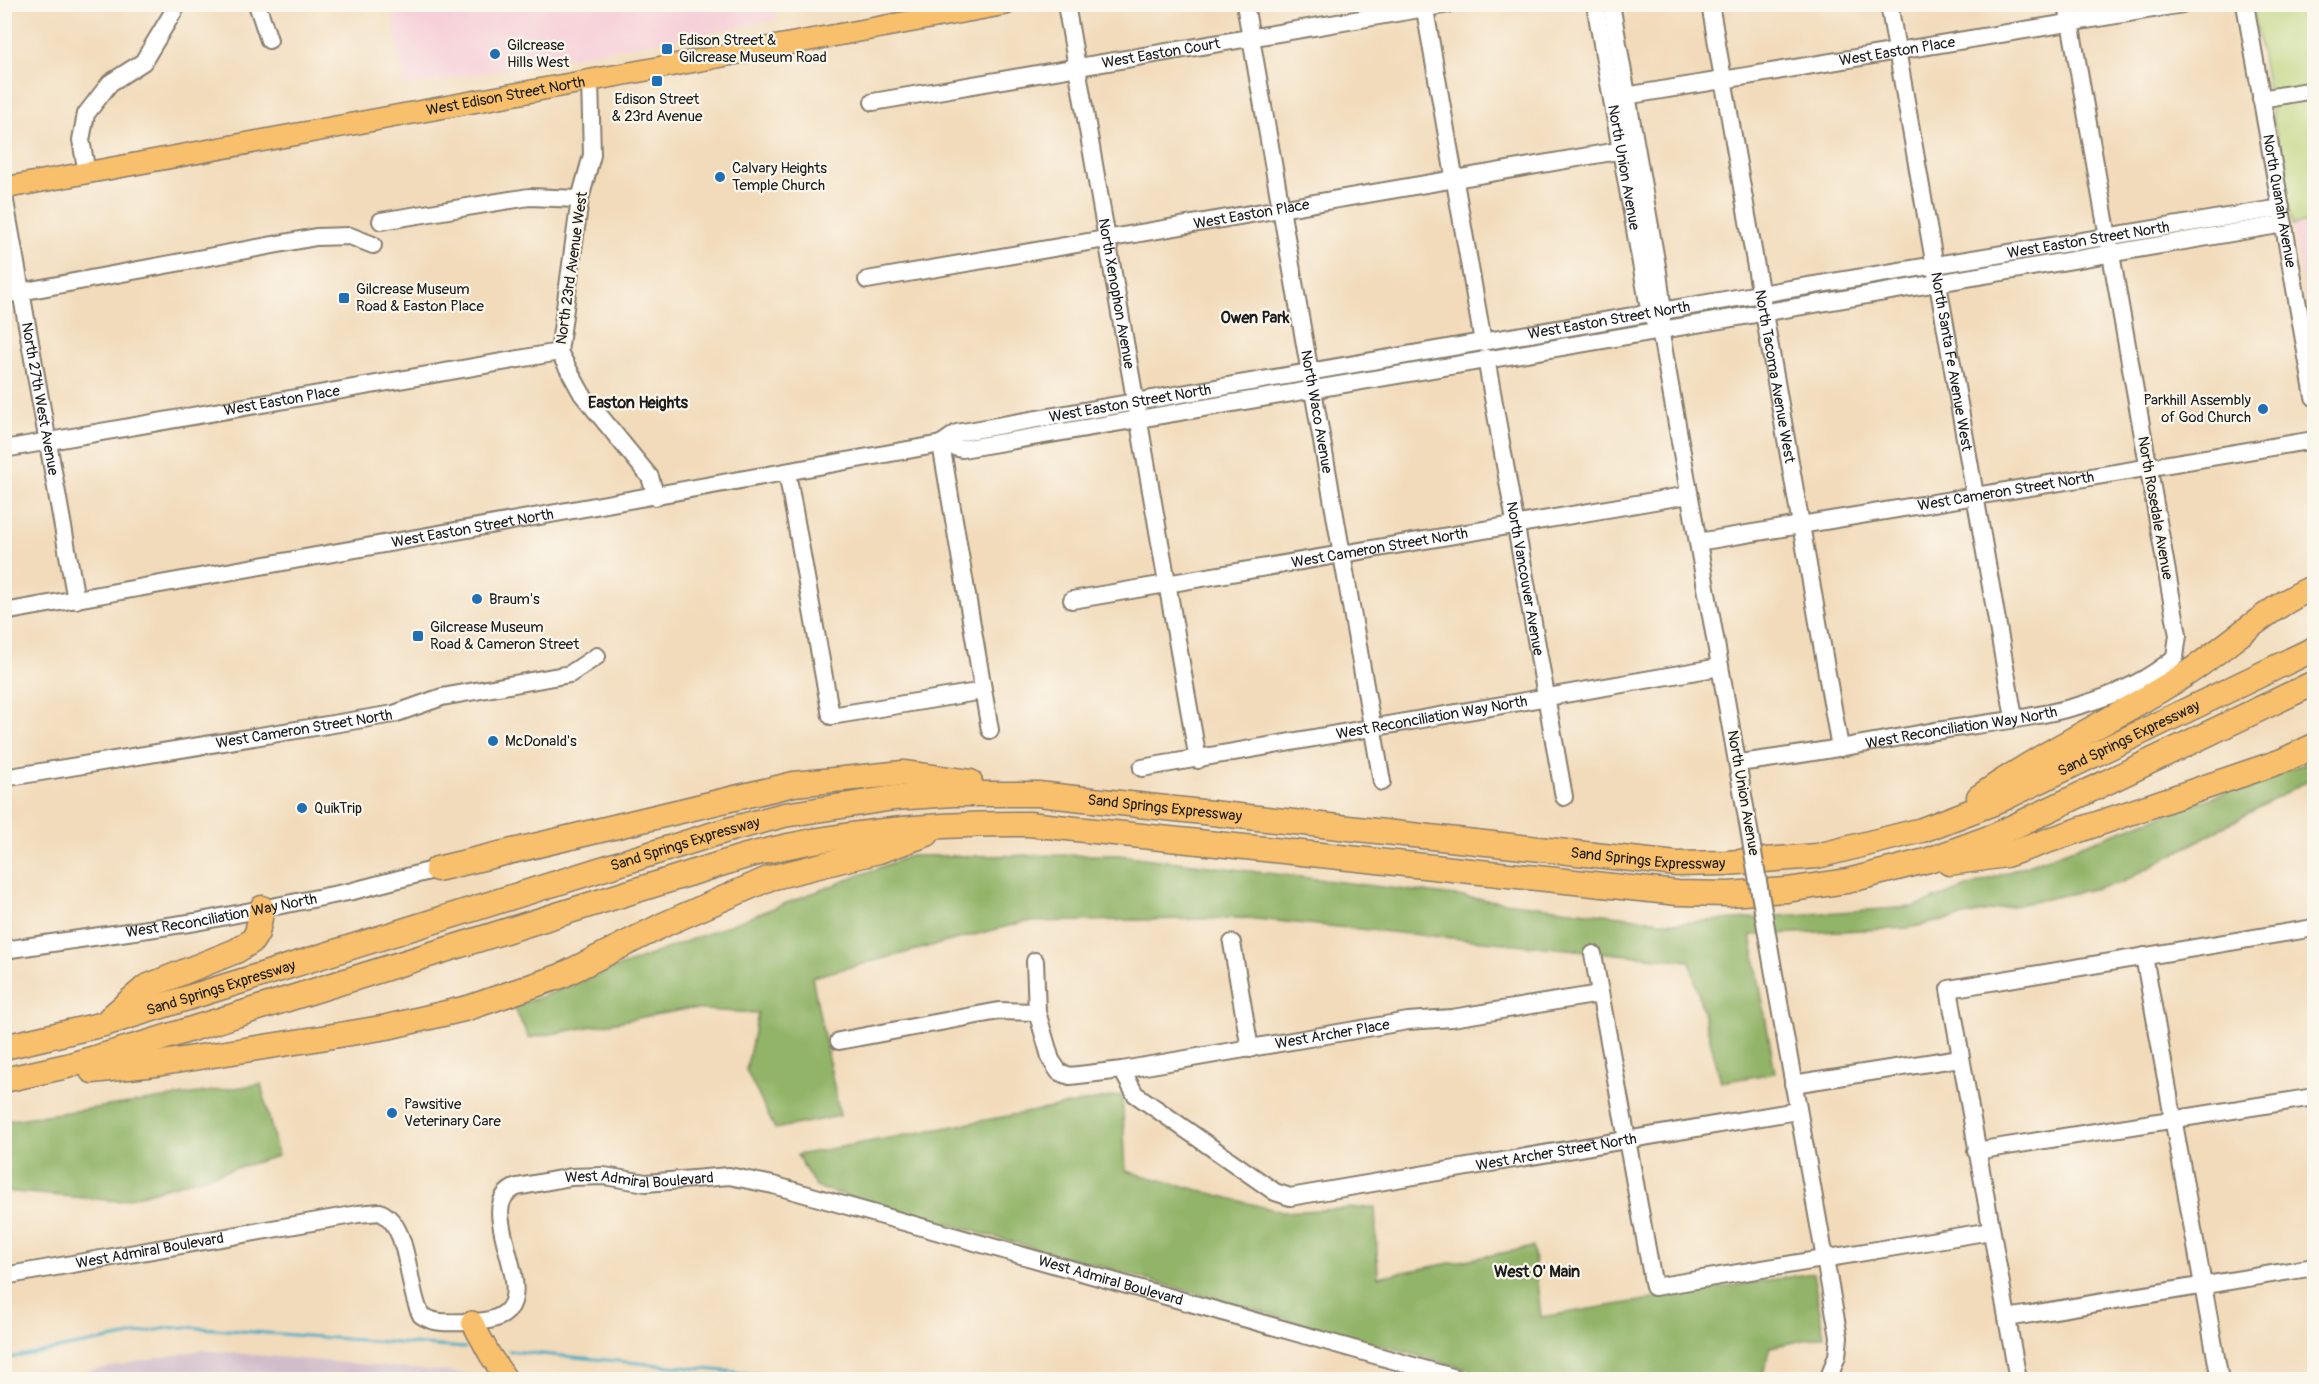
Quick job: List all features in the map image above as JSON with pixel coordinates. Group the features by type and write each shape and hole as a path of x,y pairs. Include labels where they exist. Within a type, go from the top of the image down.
{"highway":[{"path":"1938,825 2028,763 2185,675 2284,603 2314,587"},
{"name":"Sand Springs Expressway","path":"4,1047 104,1024 724,831 829,807 894,798 952,794 1065,795 1677,864 1817,856 1879,843 1938,825 1996,802 2314,649"},
{"name":"Sand Springs Expressway","path":"11,1079 96,1058 780,847 876,830 958,824 1029,824 1076,827 1678,893 1728,894 1786,890 1888,872 1929,860 1994,836 2314,683"},
{"path":"1888,872 2006,855 2232,779 2282,761 2314,746"},
{"path":"446,866 735,797 830,779 903,773 1065,795"},
{"path":"11,1079 156,1064 387,1027 468,1008 561,976 665,924 770,878 879,851 958,824"},
{"path":"104,1024 146,987 236,951 252,941 257,933 262,908"}],"main road":[{"name":"West Edison Street North","path":"4,188 1006,4"},
{"path":"472,1322 507,1380"}],"street":[{"path":"87,173 81,141 86,114 105,88 143,62 178,4"},
{"path":"257,4 269,40"},
{"name":"North Xenophon Avenue","path":"1066,4 1198,759"},
{"name":"North Waco Avenue","path":"1245,4 1283,208 1382,783"},
{"name":"West Easton Court","path":"873,102 1449,4"},
{"name":"North Union Avenue","path":"1595,4 1619,97 1629,149 1656,313 1738,763 1792,1084 1839,1342 1837,1356 1827,1380"},
{"name":"North Union Avenue","path":"1611,4 1619,97"},
{"name":"North Tacoma Avenue West","path":"1710,4 1840,748"},
{"name":"North Santa Fe Avenue West","path":"1889,4 2014,718"},
{"name":"North Rosedale Avenue","path":"2067,4 2178,635 2175,657"},
{"name":"West Easton Place","path":"1619,97 2183,4"},
{"name":"North Quanah Avenue","path":"2245,4 2314,397"},
{"name":"North Vancouver Avenue","path":"1425,7 1455,178 1492,348 1515,524 1564,797"},
{"name":"North 23rd Avenue West","path":"590,81 592,155 580,199 560,352 582,394 651,477 656,497"},
{"path":"2261,99 2314,90"},
{"name":"West Easton Place","path":"867,280 1629,149"},
{"name":"North 27th West Avenue","path":"4,196 50,441 76,600"},
{"path":"381,221 529,197 580,199"},
{"name":"West Easton Street North","path":"1492,348 1660,329 1764,311 1936,274 2282,216"},
{"path":"4,295 316,237 351,236 373,245"},
{"name":"West Easton Street North","path":"4,612 656,497 941,444 957,433 1137,411 1468,353 1656,313 1761,294 1936,274"},
{"name":"West Easton Place","path":"4,449 560,352"},
{"name":"West Cameron Street North","path":"1698,542 2314,440"},
{"path":"941,444 990,730"},
{"path":"787,472 831,716 983,691"},
{"name":"West Cameron Street North","path":"1072,600 1689,495"},
{"name":"West Cameron Street North","path":"4,778 394,714 442,697 570,674 597,656"},
{"name":"West Reconciliation Way North","path":"1738,763 2072,708 2100,699 2159,671 2175,657"},
{"name":"West Reconciliation Way North","path":"1142,768 1720,667"},
{"name":"West Reconciliation Way North","path":"4,950 196,922 353,891 446,866"},
{"path":"2018,1380 1949,989 2314,928"},
{"path":"1232,943 1250,1049"},
{"path":"1593,954 1654,1287 1991,1231"},
{"path":"2144,956 2220,1380"},
{"path":"839,1041 999,1011 1037,1012 1035,961"},
{"name":"West Archer Place","path":"1037,1012 1052,1064 1065,1074 1079,1076 1408,1021 1452,1018 1600,994"},
{"path":"1792,1084 1960,1058"},
{"name":"West Archer Street North","path":"1122,1070 1135,1094 1275,1192 1290,1197 1316,1195 1797,1111"},
{"path":"1977,1151 2314,1097"},
{"name":"West Admiral Boulevard","path":"4,1276 380,1212 397,1227 421,1315 436,1322 488,1322 513,1306 515,1298 501,1207 504,1194 512,1189 579,1176 604,1176 646,1183 729,1176 773,1185 1463,1380"},
{"path":"2007,1318 2314,1267"}],"shaded area":[{"name":"Gilcrease Hills West","path":"390,5 774,5 777,20 405,87"},
{"path":"2314,221 2314,346 2292,225"},
{"path":"201,1350 481,1375 484,1379 45,1379"}],"green space":[{"path":"2253,5 2314,5 2314,221 2292,225"},
{"path":"2314,760 2314,775 2311,779 2121,883 1908,928 1751,935 1775,1073 1721,1082 1690,961 1246,918 1024,922 812,977 840,1116 775,1129 746,1070 758,1013 687,1009 529,1038 514,1007 910,856 1119,855 1677,923 1913,907"},
{"path":"261,1084 278,1156 119,1201 5,1191 5,1121"},
{"path":"1122,1095 1126,1171 1282,1212 1375,1207 1378,1277 1533,1247 1541,1317 1813,1273 1824,1336 1770,1347 1762,1379 1501,1379 816,1187 797,1155"}],"waterway":[{"path":"4,1359 168,1328 188,1327 465,1348"},
{"path":"509,1351 822,1380"}],"place":[{"name":"Edison Street & Gilcrease Museum Road","path":"667,49"},
{"name":"Gilcrease Hills West","path":"495,54"},
{"name":"Edison Street & 23rd Avenue","path":"657,81"},
{"name":"Calvary Heights Temple Church","path":"720,177"},
{"name":"Gilcrease Museum Road & Easton Place","path":"344,298"},
{"name":"Parkhill Assembly of God Church","path":"2263,409"},
{"name":"Braum's","path":"477,599"},
{"name":"Gilcrease Museum Road & Cameron Street","path":"418,636"},
{"name":"McDonald's","path":"493,741"},
{"name":"QuikTrip","path":"302,808"},
{"name":"Pawsitive Veterinary Care","path":"392,1113"}],"district":[{"name":"Owen Park","path":"1255,318"},
{"name":"Easton Heights","path":"638,403"},
{"name":"West O' Main","path":"1537,1272"}]}
